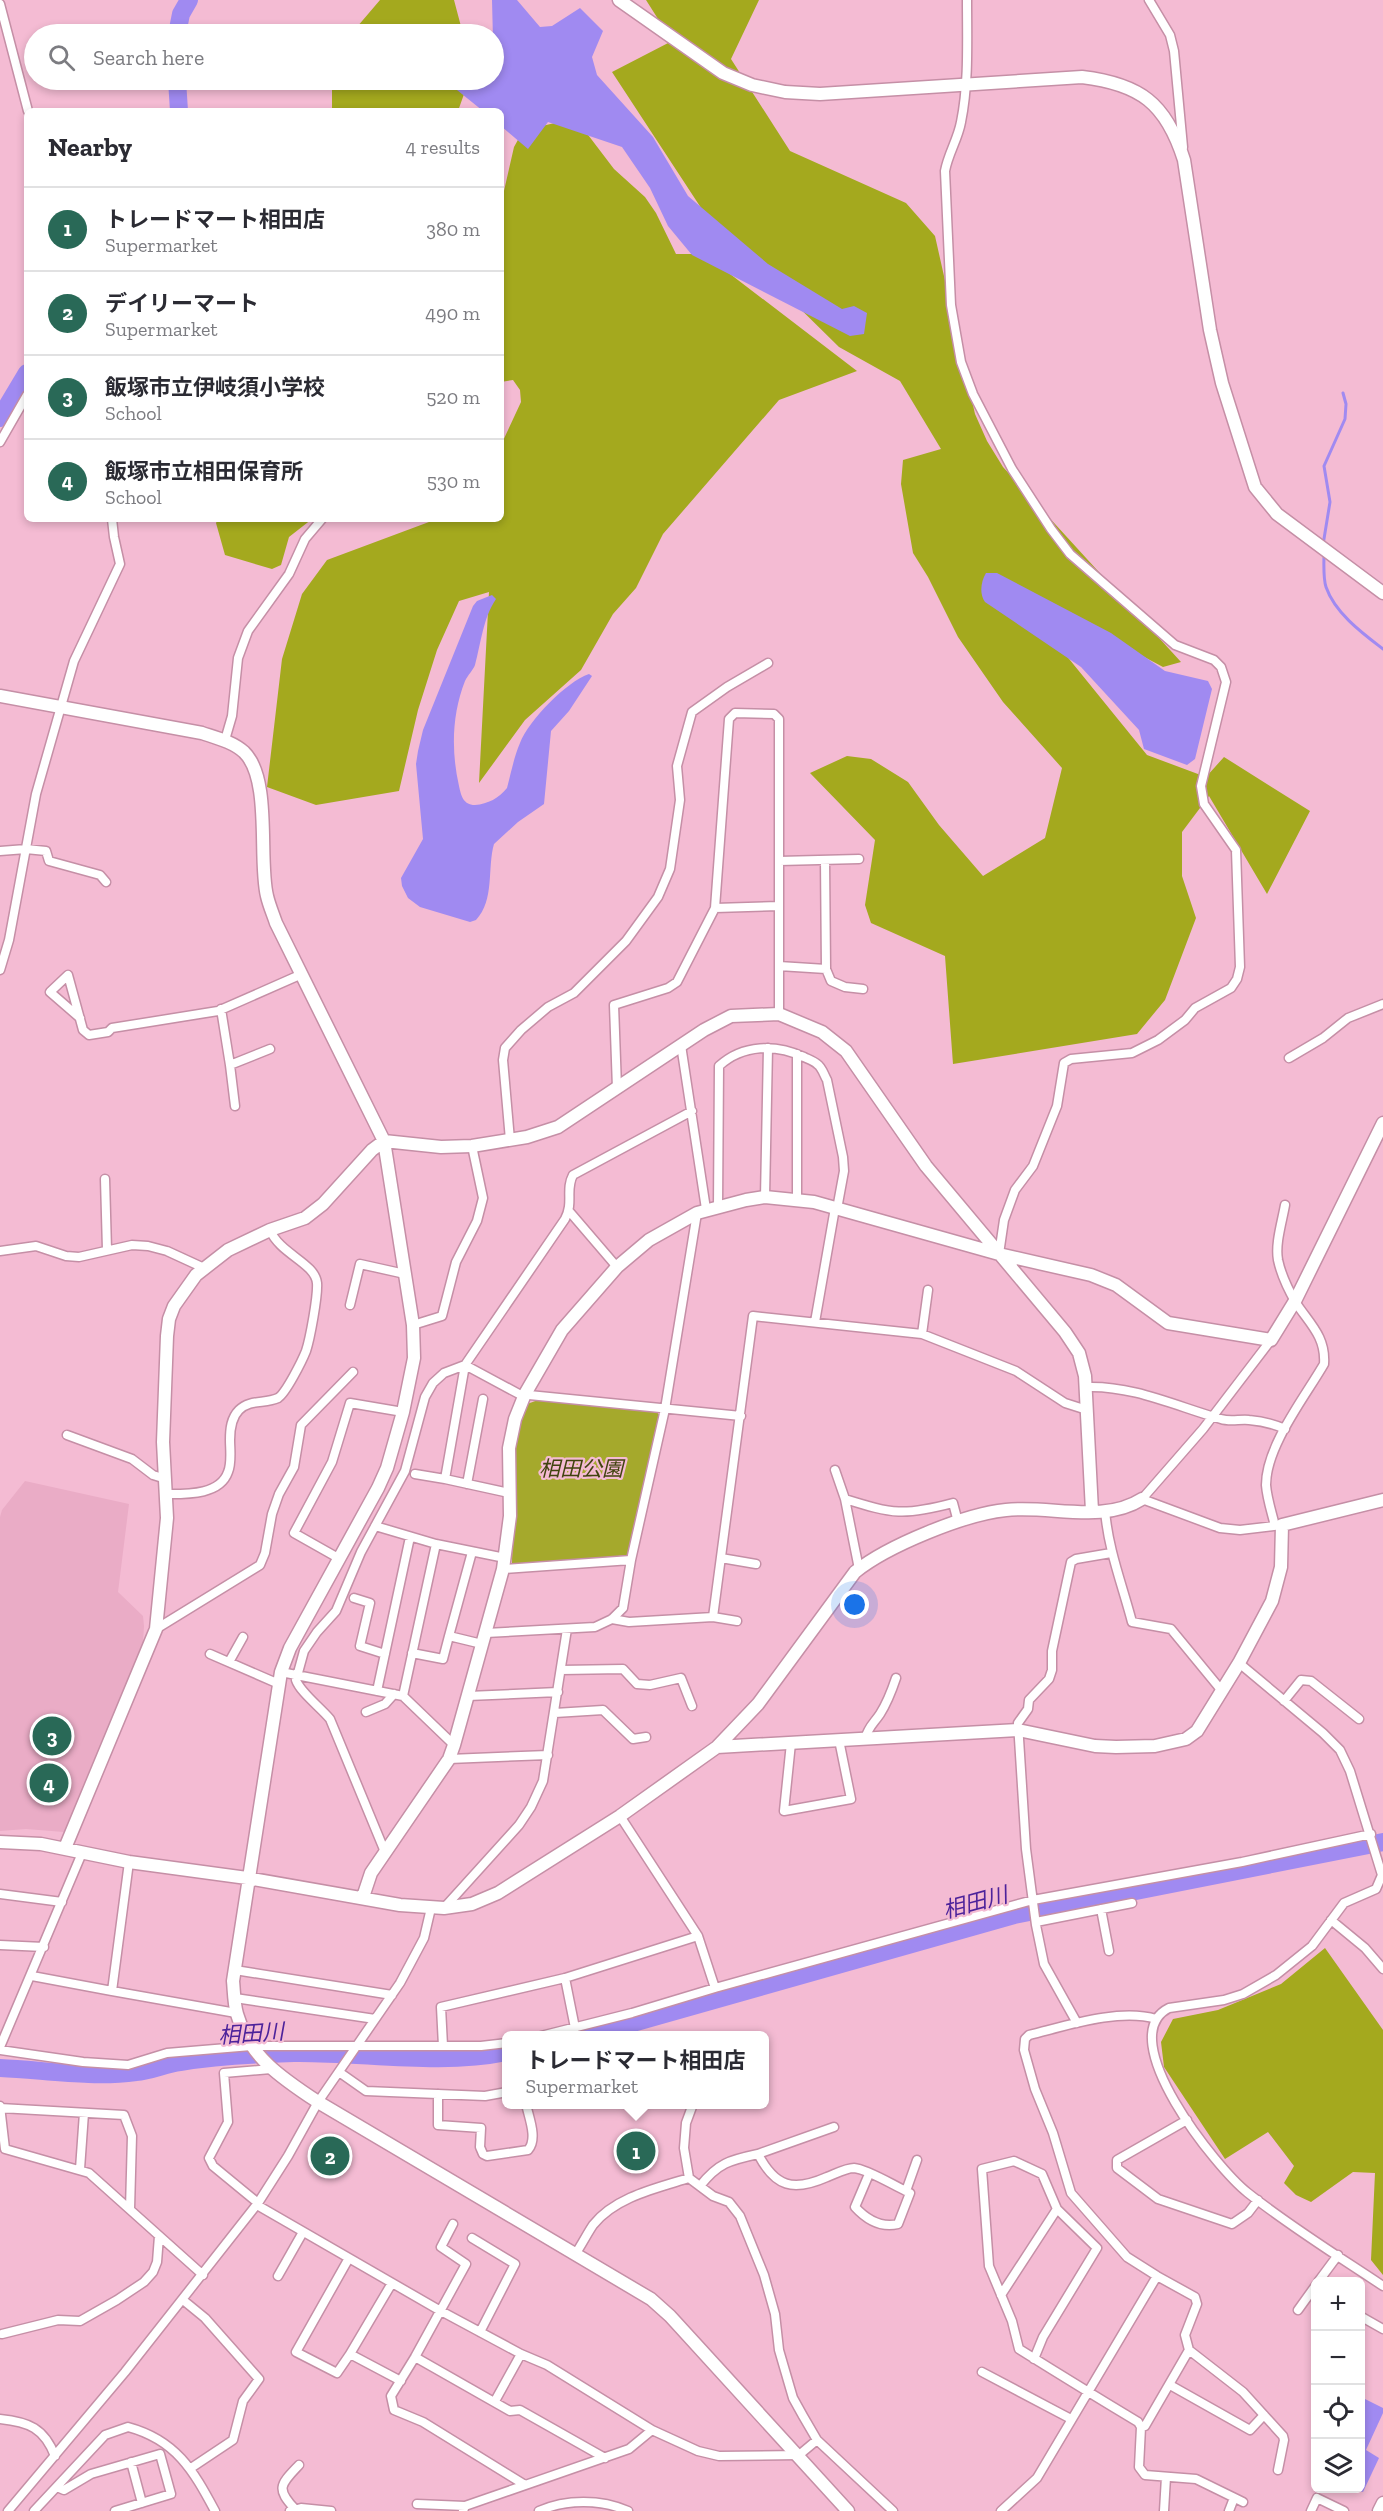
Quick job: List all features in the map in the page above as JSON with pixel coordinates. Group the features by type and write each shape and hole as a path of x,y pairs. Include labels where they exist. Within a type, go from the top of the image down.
{"street":[{"path":"619,0 723,73 752,85 785,92 820,94 1082,77 1118,83 1142,95 1161,111 1177,136 1184,160"},
{"path":"967,0 967,51 962,120 948,153 945,171 951,305 961,362 973,394 1012,469 1070,554 1175,645 1214,660 1221,667 1226,682 1201,786 1204,804 1236,850 1240,967 1237,979 1231,988 1195,1008 1185,1020 1158,1040 1132,1053 1071,1059 1064,1063 1057,1106 1033,1166 1015,1190 1004,1220 999,1254"},
{"path":"1149,0 1170,35 1174,51 1184,160 1210,330 1222,383 1248,470 1255,487 1277,514 1383,593"},
{"path":"0,4 27,108"},
{"path":"0,442 24,400"},
{"path":"0,970 9,940 36,794 74,661 120,564 112,522"},
{"path":"225,740 232,716 238,657 248,631 289,574 304,539 319,522"},
{"path":"510,1140 503,1059 505,1048 521,1030 548,1008 574,993 626,941 658,897 669,869 680,800 677,766 692,712 727,687 768,663"},
{"path":"0,696 202,733 225,740 244,752 254,766 258,777 267,896 276,922 384,1141 413,1325 414,1358 403,1412 387,1468 290,1648 280,1678 235,1970 236,2013 252,2048 268,2067 318,2103 651,2299 670,2316 848,2511"},
{"path":"617,1088 614,1005 669,988 677,982 715,908 729,719 735,713 774,714 780,719 779,1014"},
{"path":"0,851 26,849 46,851 50,861 99,875 106,882"},
{"path":"779,861 859,859"},
{"path":"825,860 826,969 831,981 845,987 862,988"},
{"path":"715,908 779,906"},
{"path":"779,966 826,969"},
{"path":"80,1018 50,992 68,975 80,1018 83,1030 90,1035 108,1032 112,1028 221,1009 302,974"},
{"path":"1289,1058 1323,1038 1348,1018 1383,1004"},
{"path":"221,1009 235,1106"},
{"path":"65,1848 156,1629 167,1494 163,1442 169,1319 185,1288 204,1268 228,1250 270,1230 305,1218 323,1204 372,1150 384,1141 441,1147 472,1146 510,1140 558,1126 704,1030 731,1016 779,1014 822,1032 846,1051 926,1166 1065,1332 1083,1364 1092,1511"},
{"path":"681,1045 707,1210"},
{"path":"765,1197 768,1047"},
{"path":"449,1636 484,1639 595,1627 612,1618 623,1608 626,1601 631,1560 666,1409 707,1210 719,1066 752,1048 768,1047 797,1054 817,1064 827,1080 844,1171 815,1322"},
{"path":"230,1065 270,1049"},
{"path":"797,1054 797,1199"},
{"path":"445,1479 465,1365 569,1211 571,1201 569,1184 573,1175 692,1111"},
{"path":"0,1842 41,1844 129,1862 248,1878 400,1905 444,1908 472,1904 498,1893 620,1816 717,1747 758,1704 859,1569 868,1562 983,1513 1009,1509 1105,1510 1123,1508 1142,1499 1212,1416 1271,1340 1295,1301 1383,1123"},
{"path":"413,1325 442,1316 456,1262 477,1221 483,1198 472,1146"},
{"path":"105,1179 107,1250"},
{"path":"363,1897 370,1873 448,1759 454,1745 504,1564 510,1516 509,1448 515,1419 525,1394 562,1330 616,1267 649,1240 707,1210 765,1197 797,1199 999,1254 1091,1275 1116,1285 1168,1323 1198,1330 1271,1340"},
{"path":"717,1747 1018,1730 1095,1746 1134,1747 1174,1743 1197,1731 1239,1663 1272,1601 1281,1567 1279,1526 1266,1486 1267,1472 1285,1429 1324,1364 1323,1341 1295,1301 1278,1261 1277,1253 1285,1205"},
{"path":"569,1211 616,1267"},
{"path":"167,1494 195,1494 211,1489 221,1481 228,1472 230,1429 233,1418 248,1403 272,1400 285,1392 306,1352 317,1283 310,1269 284,1250 274,1239 270,1230"},
{"path":"0,1251 36,1246 66,1256 79,1257 132,1245 148,1246 167,1251 204,1268"},
{"path":"350,1305 360,1264 405,1274"},
{"path":"922,1334 928,1290"},
{"path":"713,1617 753,1316 922,1334 1016,1371 1065,1403 1087,1410"},
{"path":"385,1852 330,1719 320,1705 298,1686 297,1674 310,1641 336,1611 361,1551 407,1466 425,1397 433,1383 444,1373 465,1365 519,1394 741,1416"},
{"path":"156,1629 260,1565 272,1514 279,1494 294,1467 301,1425 353,1372"},
{"path":"1086,1387 1127,1391 1224,1420 1250,1420 1285,1429"},
{"path":"467,1484 483,1399"},
{"path":"340,1559 294,1533 332,1462 350,1403 403,1412"},
{"path":"67,1435 132,1459 153,1474 166,1479"},
{"path":"835,1470 845,1499 859,1569"},
{"path":"416,1474 509,1493"},
{"path":"845,1499 885,1512 899,1514 952,1503 958,1522"},
{"path":"1142,1499 1220,1528 1240,1530 1279,1526 1383,1500"},
{"path":"1105,1510 1111,1554 1117,1564 1132,1622 1171,1629 1222,1691"},
{"path":"375,1526 472,1552 504,1564 631,1560"},
{"path":"377,1691 410,1537"},
{"path":"366,1712 385,1704 398,1695 412,1653 436,1544"},
{"path":"412,1653 443,1659 472,1552"},
{"path":"1077,2023 1044,1964 1026,1849 1018,1723 1028,1709 1029,1700 1049,1679 1052,1670 1052,1651 1071,1562 1076,1559 1111,1554"},
{"path":"721,1558 756,1564"},
{"path":"354,1598 370,1603 360,1646 385,1654"},
{"path":"612,1618 629,1622 713,1617 737,1621"},
{"path":"444,1908 519,1825 531,1808 543,1781 567,1629"},
{"path":"229,1662 243,1637"},
{"path":"210,1654 280,1678 297,1674 398,1695 454,1745"},
{"path":"1239,1663 1340,1750 1350,1771 1372,1836 1382,1875 1376,1889 1344,1903 1312,1946 1276,1975 1243,1994 1224,2000 1169,2008 1161,2012 1151,2031 1156,2067 1200,2139 1233,2178 1258,2200 1383,2286"},
{"path":"561,1670 623,1669 637,1684 681,1677 692,1706"},
{"path":"865,1739 867,1729 880,1715 896,1678"},
{"path":"1284,1701 1301,1680 1311,1681 1359,1719"},
{"path":"468,1696 558,1692"},
{"path":"555,1713 603,1710 633,1739 646,1737"},
{"path":"791,1743 784,1811 851,1799 840,1740"},
{"path":"448,1759 548,1755"},
{"path":"620,1816 698,1936 715,1988"},
{"path":"562,2031 1033,1901 1372,1836"},
{"path":"82,1853 0,2049 83,2062 128,2066 167,2053 252,2048 481,2046 502,2044"},
{"path":"112,1991 129,1862"},
{"path":"0,1894 62,1902"},
{"path":"1036,1919 1132,1904"},
{"path":"8,2511 183,2300 257,2204 318,2103 392,1995 424,1938 431,1908"},
{"path":"1101,1909 1109,1951"},
{"path":"1331,1920 1365,1948 1383,1969"},
{"path":"443,2046 441,2007 565,1978 698,1936"},
{"path":"0,1945 44,1947"},
{"path":"235,1970 392,1995"},
{"path":"32,1976 236,2013"},
{"path":"565,1978 575,2028"},
{"path":"235,1998 375,2019"},
{"path":"1156,2019 1130,2016 1077,2023 1029,2035 1025,2039 1024,2050 1071,2193 1127,2256 1157,2277 1195,2297 1197,2304 1185,2335 1189,2350 1243,2392 1284,2440 1278,2470"},
{"path":"268,2067 224,2073 228,2122 209,2158 213,2166 257,2204 439,2310 586,2387 652,2430 698,2451 719,2456 799,2455 817,2439"},
{"path":"339,2072 366,2091 485,2096 502,2093"},
{"path":"438,2094 438,2125 481,2128 480,2147 483,2154 488,2156 531,2147 533,2139 527,2109"},
{"path":"130,2209 132,2136 124,2115 0,2107 6,2149 89,2173 202,2275"},
{"path":"691,2109 686,2123 684,2148 689,2178 713,2196 729,2202 740,2216 767,2284 775,2314 779,2350 793,2398 817,2439 893,2511"},
{"path":"80,2169 84,2113"},
{"path":"1187,2120 1117,2160 1117,2168 1158,2199 1232,2224 1248,2213 1258,2200"},
{"path":"700,2186 712,2170 727,2162 758,2154 834,2127"},
{"path":"758,2154 768,2174 786,2185 815,2182 853,2168 869,2174 906,2191 910,2193 898,2224 892,2226 865,2219 855,2207 869,2174"},
{"path":"906,2191 918,2160"},
{"path":"1034,2359 1043,2337 1097,2248 1057,2209 1049,2195 1042,2174 1014,2162 982,2169 989,2266 1012,2321 1019,2349 1034,2359 1138,2422 1141,2427 1139,2467 1145,2475 1196,2479 1243,2502"},
{"path":"576,2253 594,2224 609,2211 631,2198 689,2178"},
{"path":"1001,2295 1057,2209"},
{"path":"453,2224 441,2247 466,2264 391,2396 394,2410 423,2422 525,2485"},
{"path":"278,2276 303,2232"},
{"path":"2,2334 58,2320 80,2321 117,2300 144,2282 153,2272 157,2262 159,2236"},
{"path":"472,2238 515,2265 480,2332"},
{"path":"1322,2277 1338,2255"},
{"path":"349,2258 297,2352 337,2373 393,2283"},
{"path":"1001,2511 1037,2478 1157,2277"},
{"path":"1298,2310 1311,2293"},
{"path":"183,2300 205,2318 259,2379 243,2401 232,2440 191,2468"},
{"path":"1365,2319 1383,2329"},
{"path":"1141,2427 1145,2426 1189,2350"},
{"path":"350,2354 401,2381"},
{"path":"495,2401 521,2354"},
{"path":"415,2357 510,2411 520,2410 605,2458"},
{"path":"981,2372 1071,2419"},
{"path":"1170,2385 1250,2430 1264,2415"},
{"path":"0,2419 14,2420 41,2431 49,2441 55,2456"},
{"path":"34,2511 105,2435 128,2427 167,2444 191,2468 215,2511"},
{"path":"417,2504 464,2509 629,2449 652,2430"},
{"path":"57,2487 64,2490 91,2474 160,2454 171,2494 115,2511"},
{"path":"131,2462 142,2503"},
{"path":"299,2466 281,2486 284,2498 292,2510 331,2511"},
{"path":"1164,2511 1166,2477"},
{"path":"1229,2511 1234,2498"},
{"path":"1311,2511 1317,2498 1344,2511"},
{"path":"593,2511 597,2502"},
{"path":"539,2511 562,2504 597,2502 628,2511"},
{"path":"1379,2511 1383,2503"}],"shaded area":[{"path":"380,0 454,0 460,24 360,24"},
{"path":"492,0 517,0 540,27 552,26 580,8 603,31 592,57 597,75 653,137 688,196 768,264 842,309 854,306 867,313 864,334 850,336 692,255 668,226 650,188 622,147 548,122 528,149 504,129 504,108 479,108 457,90 504,90 504,24 493,24"},
{"path":"646,0 759,0 731,59 790,151 906,203 935,236 975,414 987,441 1003,467 1181,662 1163,667 1009,585 1147,755 1206,777 1224,757 1310,811 1267,894 1209,796 1182,832 1182,876 1196,918 1165,1000 1137,1034 953,1064 945,956 871,923 865,905 875,840 810,773 847,756 871,759 908,782 939,825 983,876 1045,838 1062,768 1003,702 958,637 928,577 913,553 901,484 903,460 941,449 900,381 839,347 707,217 612,72 672,41"},
{"path":"332,90 465,90 459,108 332,108"},
{"path":"559,122 579,123 614,169 645,197 656,213 676,254 704,254 857,371 779,400 663,534 636,588 613,614 581,670 525,720 479,783 489,592 459,601 437,650 418,710 399,791 316,805 267,787 282,659 302,594 327,560 429,522 504,522 504,439 521,402 520,390 513,380 504,382 504,191 514,147 519,138 542,126"},
{"path":"308,522 289,537 281,565 272,569 225,555 216,523"},
{"path":"986,573 997,573 1111,633 1165,671 1208,681 1212,689 1195,759 1187,765 1144,749 1139,730 1081,667 985,602 981,588"},
{"path":"492,595 496,599 485,622 475,665 465,681 455,719 456,773 465,801 471,805 484,803 497,798 504,792 520,743 531,724 559,693 580,678 589,674 592,676 569,711 551,731 544,804 518,822 494,844 486,903 476,920 470,922 420,907 408,898 401,878 423,839 416,764 423,730 473,606 477,601"},
{"path":"25,1481 129,1504 118,1592 143,1616 143,1642 64,1832 26,1829 0,1831 0,1517 2,1510"},
{"path":"1325,1948 1383,2030 1383,2275 1371,2260 1375,2173 1353,2172 1311,2202 1296,2195 1284,2183 1294,2166 1268,2132 1225,2159 1164,2067 1161,2042 1173,2019 1218,2010 1281,1984"},
{"path":"1365,2399 1383,2408 1383,2413 1366,2450 1379,2458 1365,2488"}],"green space":[{"name":"相田公園","path":"541,1399 656,1411 660,1416 629,1555 516,1565 512,1563 515,1443 527,1404"}],"waterway":[{"path":"179,24 181,14 189,0"},
{"path":"178,90 179,108"},
{"path":"0,418 24,378"},
{"path":"1323,545 1330,502 1324,466 1345,419 1346,404 1343,393"},
{"path":"1324,554 1324,579 1330,596 1342,614 1383,649"},
{"name":"相田川","path":"605,2031 1014,1915 1383,1842"},
{"name":"相田川","path":"0,2068 119,2074 180,2062 251,2055 320,2053 455,2058 502,2053"}],"place":[{"name":"飯塚市立伊岐須小学校","path":"52,1736"},
{"name":"飯塚市立相田保育所","path":"49,1783"},
{"name":"トレードマート相田店","path":"636,2151"},
{"name":"デイリーマート","path":"330,2156"}]}
